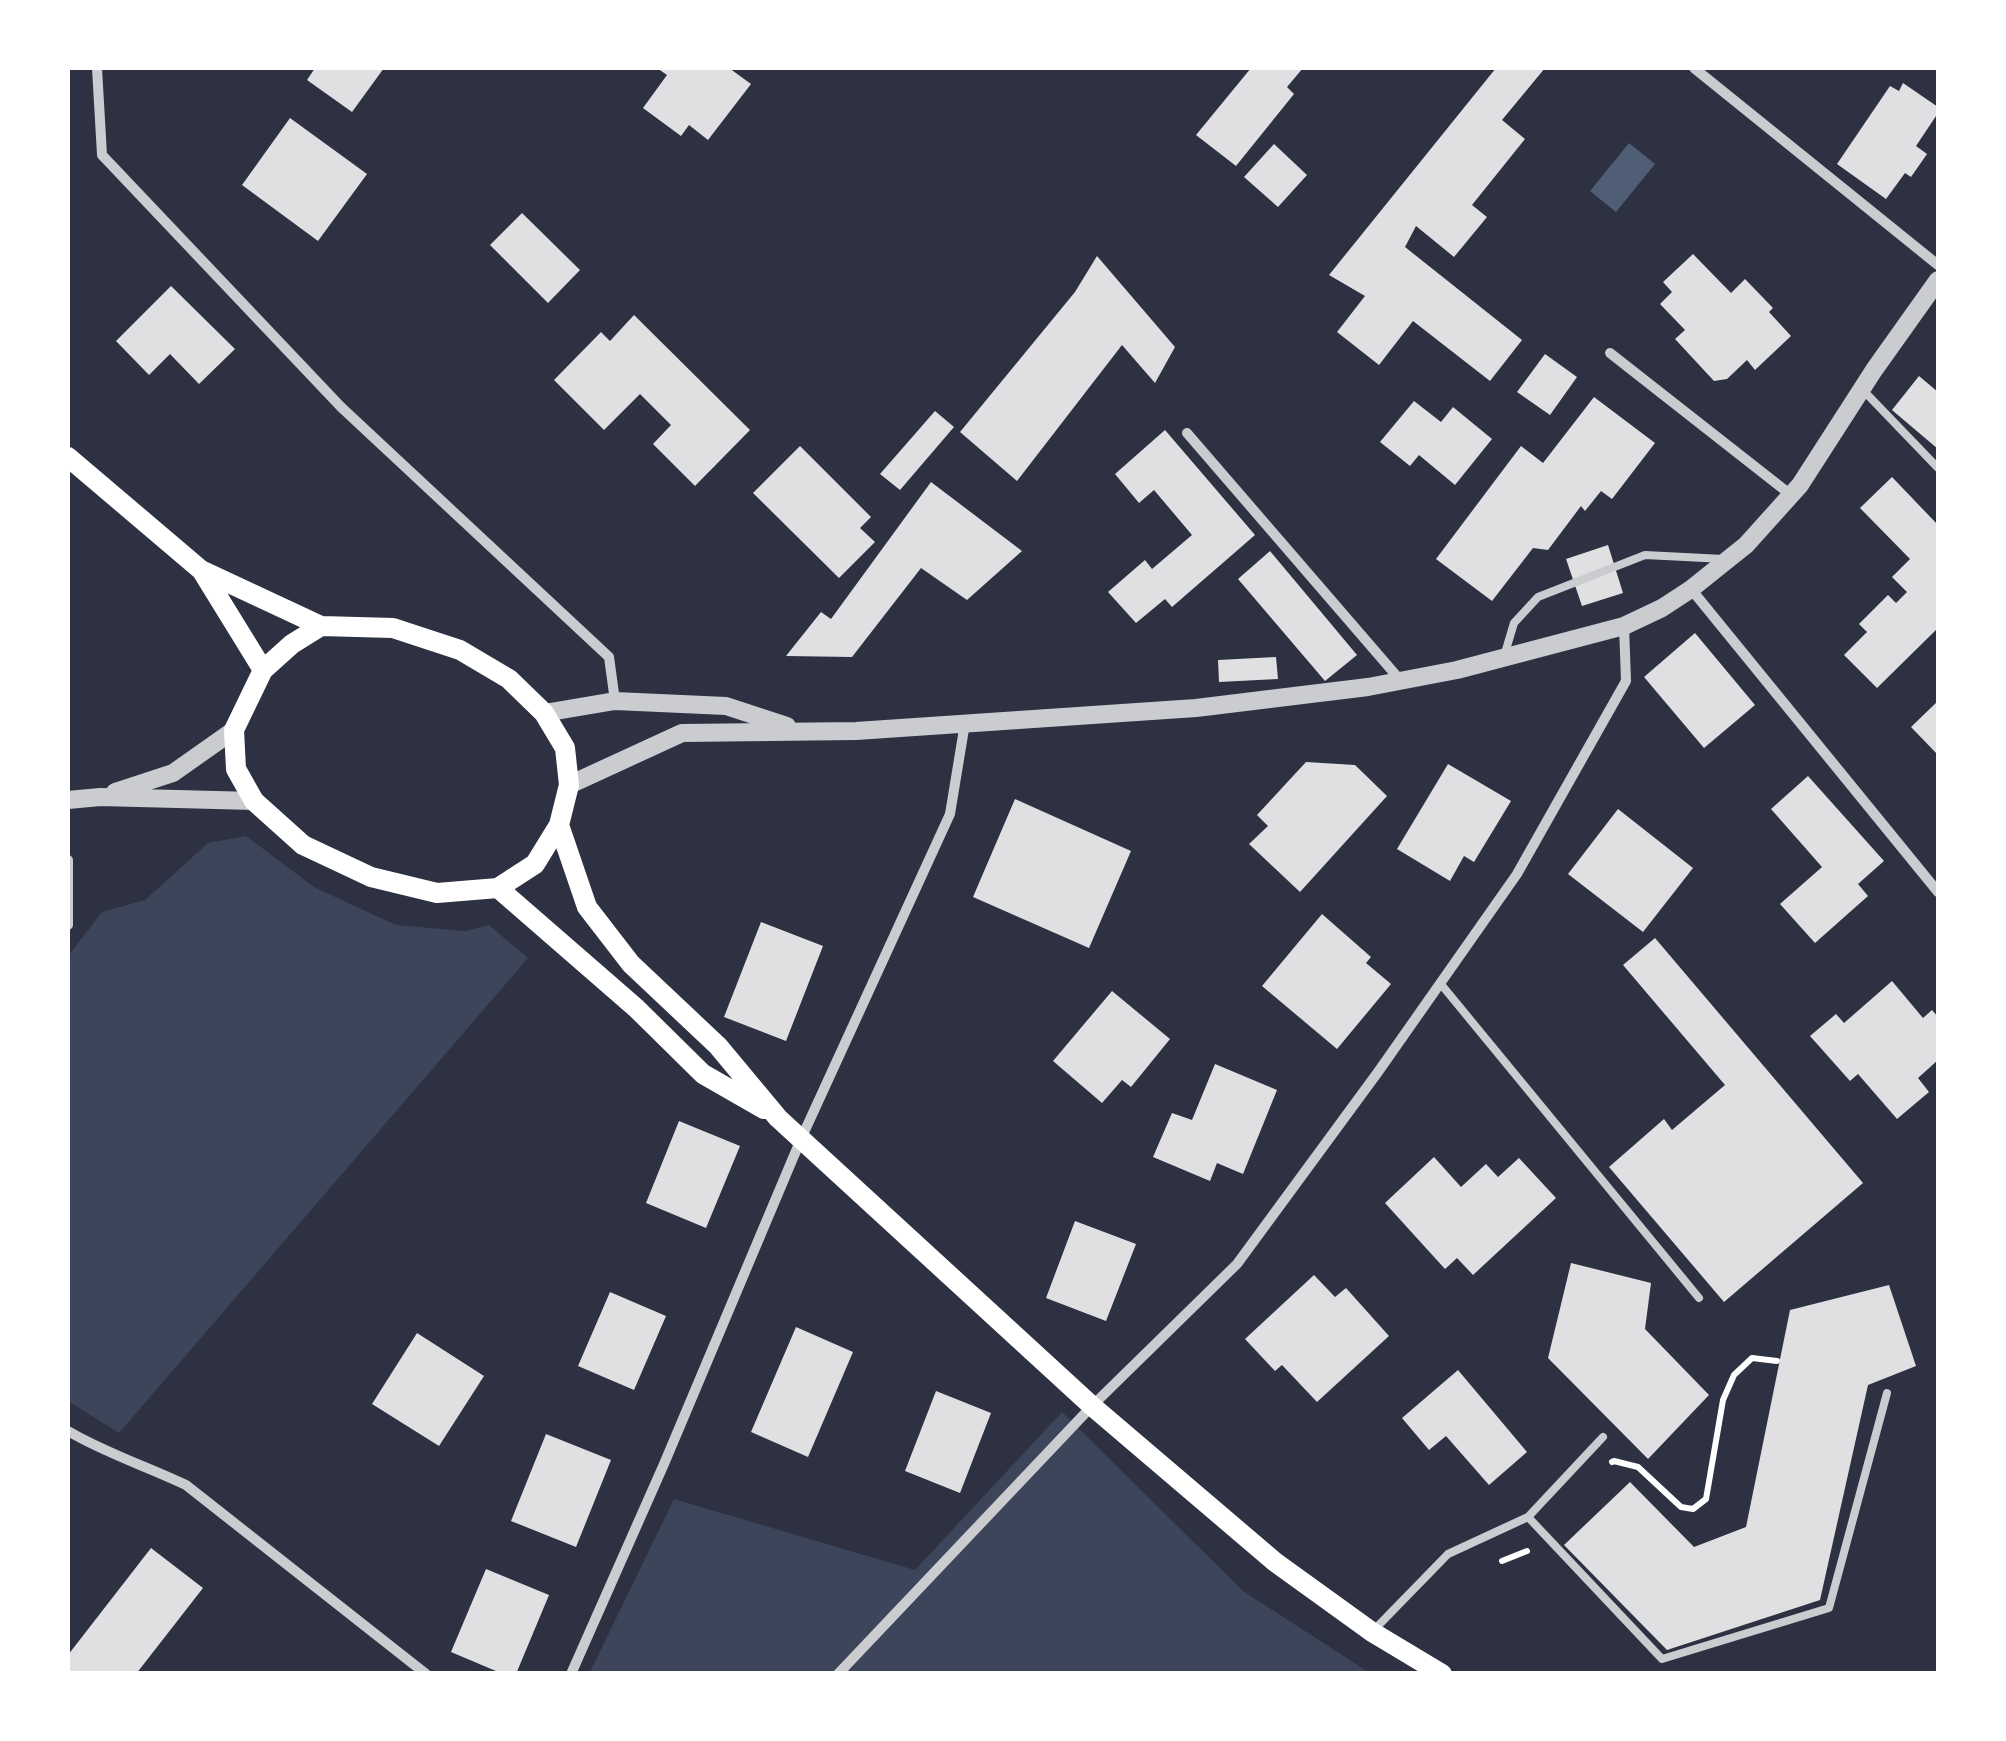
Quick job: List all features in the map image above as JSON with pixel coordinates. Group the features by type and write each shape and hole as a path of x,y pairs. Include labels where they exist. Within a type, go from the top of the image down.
{"main road":[{"path":"68,457 201,570 321,626 393,628 460,650 509,679 544,713 564,748 569,785 559,825 535,864 498,888 437,892 370,877 304,845 254,801 236,769 234,730 263,670 292,644 321,626"},
{"path":"201,570 263,670"},
{"path":"559,825 587,907 632,964 718,1046 778,1118 1092,1406 1275,1562 1372,1632 1442,1674"},
{"path":"498,888 636,1008 704,1074 778,1118"}],"street":[{"path":"98,68 102,156 341,407 609,657 615,701"},
{"path":"1694,68 1938,264"},
{"path":"569,785 682,733 856,731 1196,708 1368,688 1624,626 1691,589 1746,545 1800,485 1938,280"},
{"path":"1610,353 1790,495"},
{"path":"1187,433 1401,681"},
{"path":"1691,589 1938,892"},
{"path":"838,1674 1092,1406 1238,1264 1517,874 1626,681 1624,626"},
{"path":"544,713 615,701 726,706 807,732"},
{"path":"570,1674 664,1464 801,1139 950,814 965,723"},
{"path":"100,797 173,773 234,730"},
{"path":"68,800 100,797 254,801"},
{"path":"68,860 68,925"},
{"path":"68,1431 186,1485 426,1674"}],"lane":[{"path":"1862,388 1938,468"},
{"path":"1504,658 1514,623 1538,597 1645,555 1729,559"},
{"path":"1440,983 1699,1298"},
{"path":"1528,1516 1662,1659 1829,1608 1888,1392"},
{"path":"1372,1632 1448,1554 1528,1516 1603,1437"}],"path":[{"path":"1602,1470 1614,1461 1638,1466 1681,1506 1693,1509 1706,1500 1723,1400 1734,1376 1752,1358 1777,1361"},
{"path":"1489,1566 1535,1548 1548,1538"}],"shaded area":[{"path":"1629,143 1655,164 1616,212 1590,191"},
{"path":"246,836 314,887 396,925 466,931 489,925 528,958 119,1433 68,1401 68,956 102,912 145,900 208,843"},
{"path":"1062,1412 1243,1591 1370,1673 589,1674 674,1499 915,1570"}],"building":[{"path":"315,68 384,68 352,112 307,80"},
{"path":"657,68 729,68 751,84 708,140 689,125 681,136 643,108 667,75"},
{"path":"1251,68 1303,68 1287,87 1294,94 1236,166 1196,135"},
{"path":"1496,68 1545,68 1502,120 1525,139 1472,205 1487,217 1454,257 1416,226 1405,247 1522,340 1490,381 1413,321 1379,365 1337,332 1365,296 1329,275"},
{"path":"1903,83 1938,107 1938,113 1916,146 1927,154 1911,177 1905,173 1886,199 1837,164 1890,86 1899,91"},
{"path":"290,118 367,174 318,241 242,185"},
{"path":"1274,144 1307,175 1278,207 1244,177"},
{"path":"522,213 580,270 548,303 490,245"},
{"path":"1693,254 1731,293 1745,279 1773,308 1769,312 1791,336 1755,370 1747,360 1727,379 1714,381 1675,339 1685,330 1660,304 1672,292 1663,282"},
{"path":"1097,256 1175,347 1155,383 1122,345 1017,481 960,432 1075,292"},
{"path":"171,286 235,349 199,384 170,354 149,375 116,341"},
{"path":"634,315 750,430 695,486 653,444 671,425 640,394 604,430 554,380 601,332 610,341"},
{"path":"1545,354 1577,377 1550,415 1517,392"},
{"path":"1919,376 1938,392 1938,449 1892,410"},
{"path":"1594,397 1655,443 1612,499 1601,491 1585,511 1581,506 1548,550 1533,548 1492,601 1436,559 1521,446 1543,463"},
{"path":"1414,401 1441,422 1453,407 1492,439 1455,485 1419,455 1410,466 1380,442"},
{"path":"935,411 954,427 900,490 880,474"},
{"path":"1165,430 1255,535 1172,607 1165,599 1136,623 1108,592 1145,560 1152,569 1192,535 1154,490 1139,503 1115,474"},
{"path":"800,446 871,517 860,528 875,542 839,578 753,493"},
{"path":"1892,477 1938,525 1938,628 1877,688 1844,655 1867,632 1859,624 1888,595 1896,603 1907,592 1892,577 1910,559 1860,508"},
{"path":"931,482 1022,551 967,600 921,568 852,657 786,656 821,612 831,619"},
{"path":"1608,545 1623,593 1582,606 1566,559"},
{"path":"1270,551 1357,655 1325,681 1238,579"},
{"path":"1695,633 1755,705 1704,748 1644,677"},
{"path":"1276,657 1278,679 1219,682 1218,660"},
{"path":"1938,701 1938,755 1911,727"},
{"path":"1306,762 1355,765 1387,796 1300,892 1249,844 1268,826 1257,815"},
{"path":"1448,764 1511,801 1474,862 1464,856 1450,881 1397,849"},
{"path":"1808,776 1884,861 1858,884 1868,896 1815,943 1780,904 1822,867 1771,809"},
{"path":"1015,799 1131,851 1089,948 973,897"},
{"path":"1618,809 1693,868 1643,932 1568,874"},
{"path":"1322,914 1371,957 1366,963 1391,984 1337,1049 1262,986"},
{"path":"761,922 823,946 786,1041 724,1017"},
{"path":"1655,938 1863,1183 1724,1302 1609,1167 1664,1119 1672,1130 1725,1085 1623,965"},
{"path":"1892,981 1923,1018 1932,1010 1938,1017 1938,1060 1918,1078 1929,1092 1897,1119 1858,1074 1850,1081 1810,1036 1836,1014 1844,1023"},
{"path":"1112,991 1170,1039 1131,1087 1122,1080 1102,1103 1053,1061"},
{"path":"1215,1064 1277,1090 1243,1174 1217,1163 1210,1181 1153,1157 1172,1113 1192,1120"},
{"path":"679,1121 740,1146 706,1228 646,1203"},
{"path":"1434,1157 1461,1187 1486,1164 1498,1177 1519,1158 1556,1198 1473,1275 1457,1258 1445,1269 1385,1203"},
{"path":"1075,1221 1136,1244 1106,1321 1046,1298"},
{"path":"1571,1263 1651,1283 1645,1329 1709,1395 1648,1459 1548,1358"},
{"path":"1314,1275 1335,1297 1346,1288 1389,1336 1317,1402 1282,1365 1275,1371 1245,1339"},
{"path":"1889,1285 1916,1366 1868,1385 1820,1600 1667,1650 1564,1545 1630,1482 1694,1547 1746,1527 1790,1310"},
{"path":"610,1292 666,1316 634,1390 578,1366"},
{"path":"796,1327 853,1352 808,1457 751,1432"},
{"path":"417,1333 484,1376 439,1446 372,1404"},
{"path":"1458,1370 1527,1452 1489,1485 1446,1436 1429,1450 1402,1418"},
{"path":"936,1391 991,1413 960,1493 905,1471"},
{"path":"546,1434 611,1460 576,1547 511,1521"},
{"path":"151,1548 203,1588 136,1674 68,1674 68,1655"},
{"path":"486,1569 549,1595 516,1674 503,1674 451,1652"}]}
